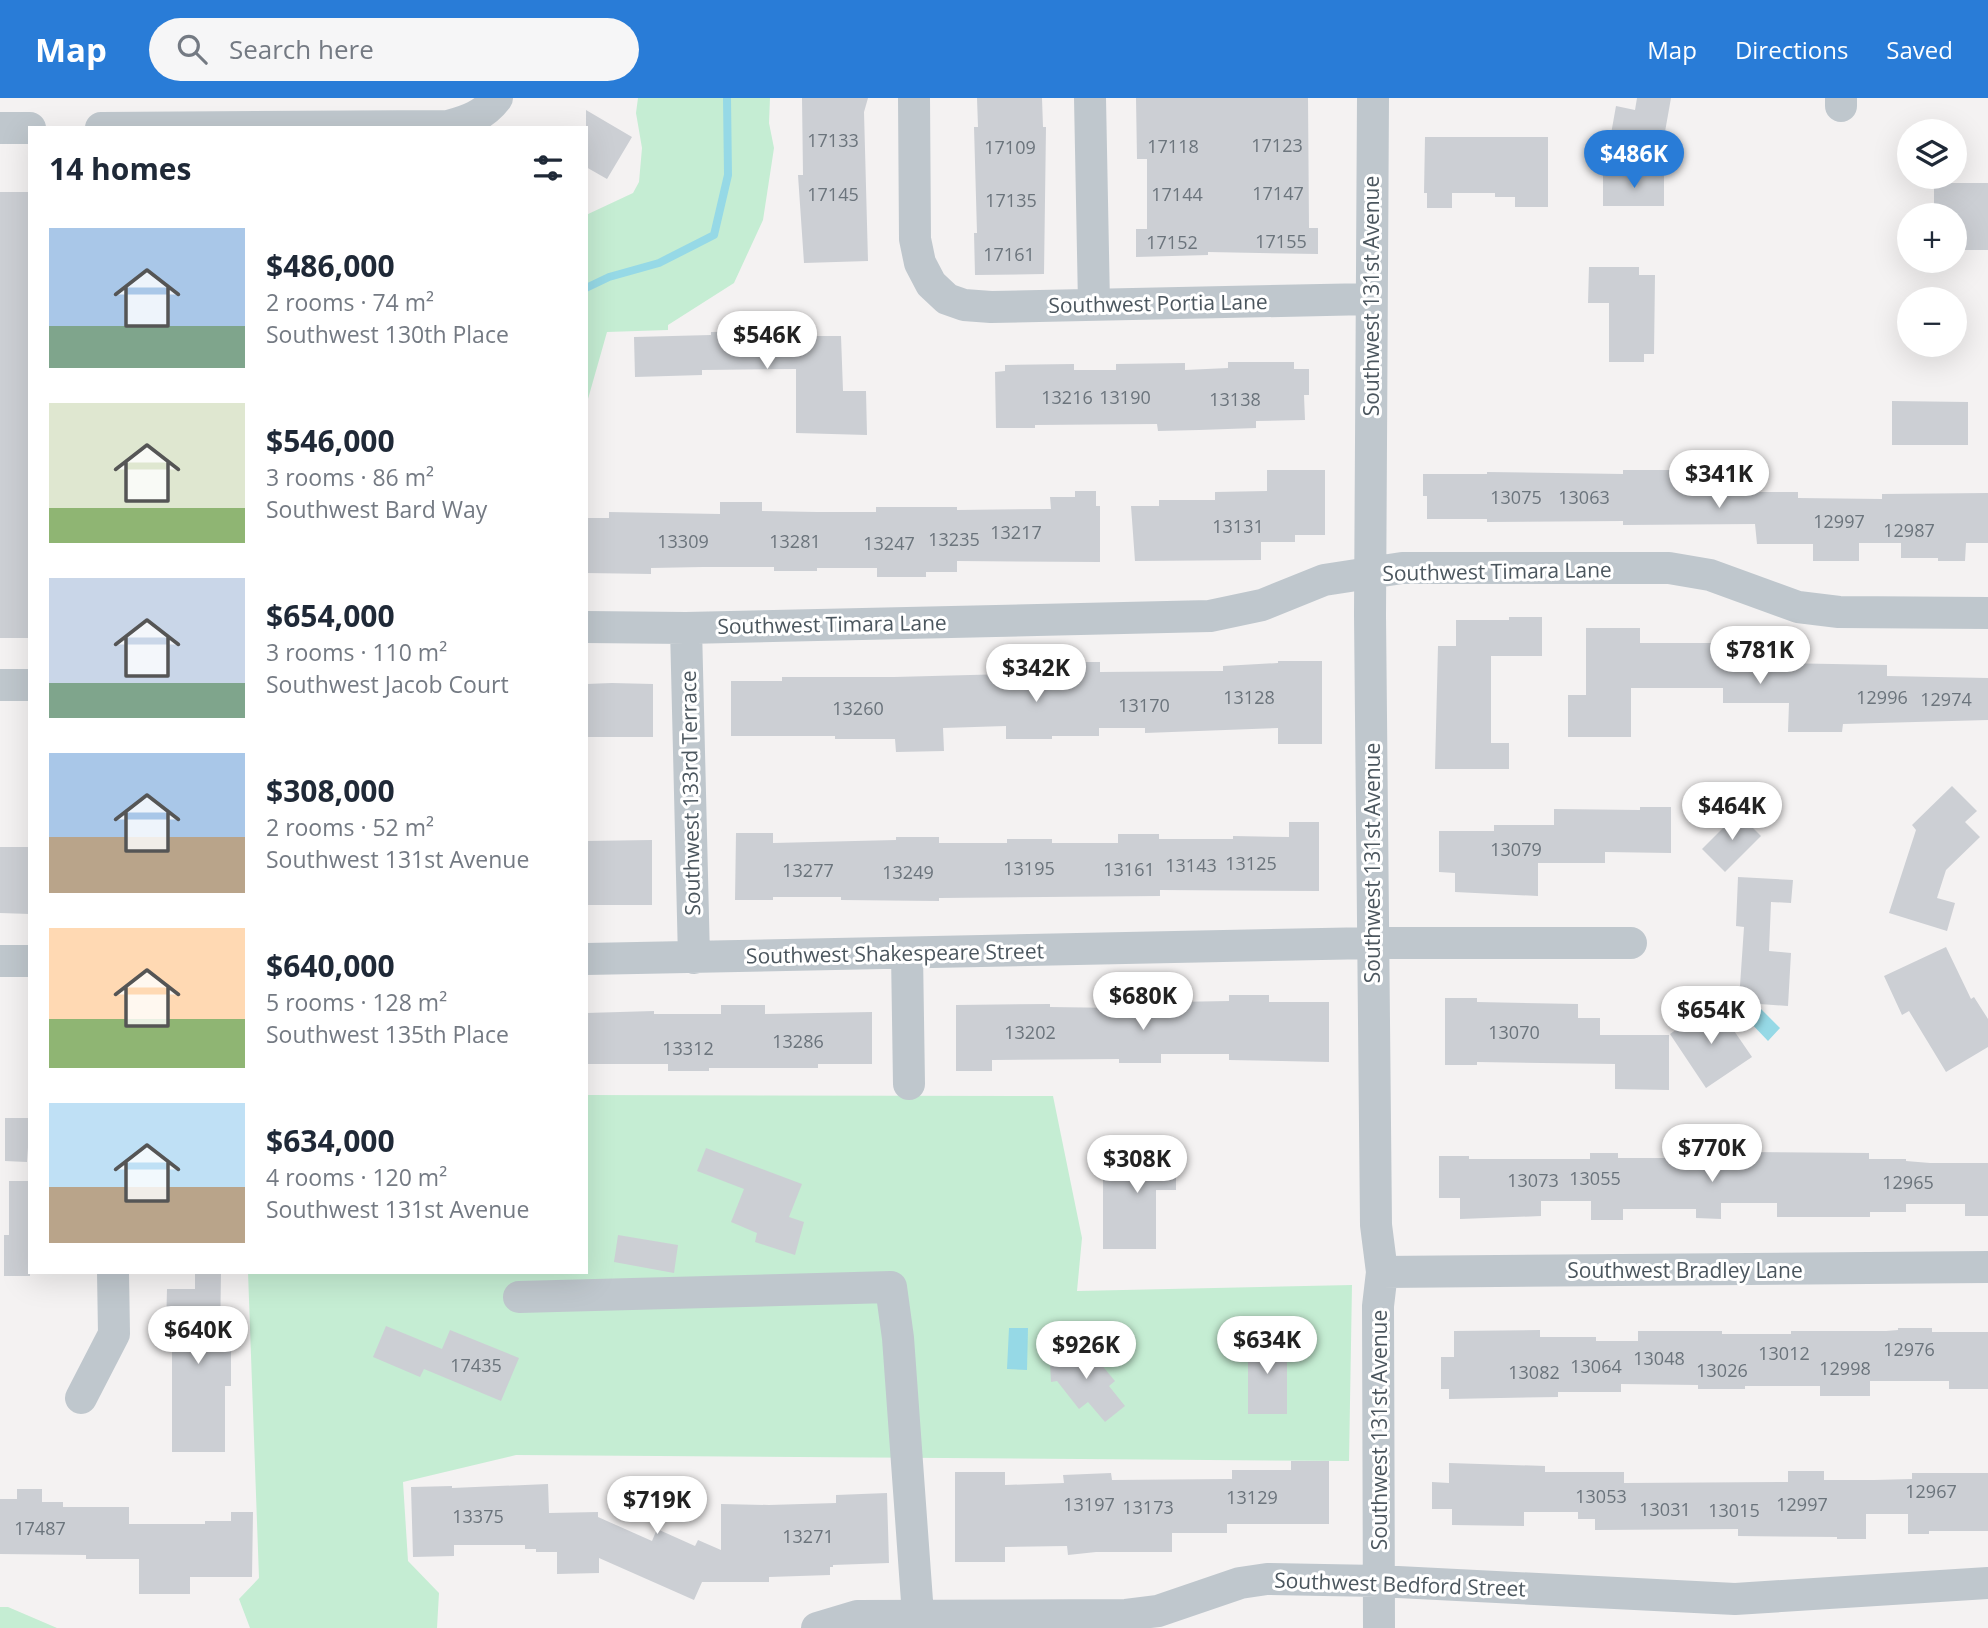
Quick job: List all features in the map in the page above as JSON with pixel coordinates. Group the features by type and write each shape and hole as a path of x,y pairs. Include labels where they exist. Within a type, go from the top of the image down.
{"street":[{"path":"448,126 472,120 492,106 497,98"},
{"name":"Southwest Portia Lane","path":"914,98 917,253 931,284 947,299 991,307 1371,299"},
{"path":"1090,98 1094,304"},
{"name":"Southwest 131st Avenue","path":"1373,98 1370,574 1376,1225 1382,1272 1378,1306 1378,1628"},
{"path":"0,128 28,128"},
{"name":"Southwest Timara Lane","path":"588,627 686,628 1210,616 1262,605 1324,580 1402,568 1668,568 1710,575 1798,607 1839,612 1988,613"},
{"name":"Southwest 133rd Terrace","path":"686,628 694,958"},
{"path":"0,685 28,685"},
{"name":"Southwest Shakespeare Street","path":"588,959 1373,943 1631,943"},
{"path":"907,953 909,1084"},
{"path":"0,961 28,961"},
{"name":"Southwest Bradley Lane","path":"1382,1272 1988,1267"},
{"path":"81,1398 114,1334 113,1274"},
{"path":"519,1297 891,1287 908,1454 918,1615"},
{"name":"Southwest Bedford Street","path":"817,1628 857,1616 1126,1615 1158,1611 1240,1583 1268,1579 1378,1581 1735,1600 1988,1583"}],"green space":[{"path":"638,98 770,98 769,123 774,148 763,220 734,283 668,325 668,330 607,332 588,399 588,214 633,193 639,182 642,148 636,113"},
{"path":"588,1095 1053,1096 1082,1238 1077,1291 1352,1285 1349,1461 516,1455 403,1482 408,1561 439,1593 437,1628 250,1628 239,1599 259,1578 248,1274 588,1274"},
{"path":"0,1607 8,1607 57,1628 0,1628"}],"water":[{"path":"1759,1007 1780,1028 1768,1041 1747,1019"},
{"path":"1009,1328 1028,1328 1027,1370 1007,1369"}],"building":[{"path":"802,98 868,98 864,112 868,261 804,263 798,175 803,175"},
{"path":"977,98 1042,98 1043,127 1046,127 1044,274 975,275 974,233 977,233 974,127 978,127"},
{"path":"1136,98 1308,98 1309,228 1318,228 1318,254 1208,252 1208,255 1136,257 1136,229 1147,229 1147,159 1137,159"},
{"path":"1637,98 1671,98 1663,143 1611,134 1616,106 1635,110"},
{"path":"586,110 632,137 607,179 588,168"},
{"path":"1425,137 1548,137 1548,207 1515,207 1515,197 1495,197 1495,193 1452,193 1452,208 1427,208 1427,193 1424,193"},
{"path":"1603,175 1664,175 1664,206 1603,206"},
{"path":"1967,183 1988,183 1988,250 1967,250 1967,203 1934,203 1934,189 1967,189"},
{"path":"0,192 28,192 28,638 0,638"},
{"path":"1589,267 1639,267 1639,275 1655,275 1654,354 1644,354 1644,362 1609,362 1609,303 1588,303"},
{"path":"775,331 775,336 841,336 843,391 866,391 867,435 796,433 796,369 702,370 702,375 635,377 634,337"},
{"path":"1228,362 1294,362 1294,369 1309,369 1309,395 1304,395 1305,420 1256,421 1256,428 1199,430 1158,431 1157,424 996,428 995,372 1005,371 1005,365 1074,364 1074,370 1116,370 1116,364 1185,363 1185,370 1228,368"},
{"path":"1892,401 1968,402 1968,445 1892,445"},
{"path":"1267,470 1325,470 1325,535 1295,535 1295,542 1261,542 1261,560 1135,561 1131,506 1159,506 1159,500 1215,500 1215,492 1267,491"},
{"path":"1623,470 1677,470 1677,481 1739,481 1739,492 1798,492 1798,498 1882,499 1882,494 1988,493 1988,543 1966,543 1965,561 1901,558 1901,543 1859,543 1859,561 1813,561 1813,544 1757,544 1755,524 1623,525 1623,521 1487,522 1487,519 1427,519 1423,474 1623,474"},
{"path":"1075,491 1096,491 1096,506 1100,506 1100,562 957,561 957,572 926,572 926,577 877,577 877,568 774,571 774,567 703,567 651,568 651,574 588,573 588,518 609,518 609,512 720,514 720,502 762,502 762,511 876,512 876,507 1051,509 1050,497 1075,497"},
{"path":"1509,617 1542,617 1542,656 1491,656 1491,743 1509,743 1509,769 1435,769 1438,646 1456,646 1456,620 1509,620"},
{"path":"1586,628 1640,628 1640,643 1714,643 1714,649 1778,649 1778,663 1887,665 1887,676 1988,678 1988,720 1843,724 1842,732 1788,732 1789,703 1723,703 1723,688 1631,688 1631,737 1568,737 1568,695 1586,695"},
{"path":"1278,661 1322,661 1322,744 1278,744 1278,728 1145,733 1145,728 1099,728 1099,736 1006,739 1006,726 943,728 944,751 896,752 895,739 731,736 731,681 782,681 782,677 1079,672 1079,662 1100,662 1100,672 1223,671 1223,666"},
{"path":"588,684 653,684 653,737 588,737"},
{"path":"1952,786 1977,811 1965,822 1980,837 1946,870 1937,898 1955,903 1947,931 1889,913 1916,830 1912,825"},
{"path":"1640,807 1671,807 1671,853 1605,852 1605,863 1538,863 1538,896 1455,892 1455,873 1439,872 1439,831 1494,831 1494,825 1554,825 1554,809 1640,810"},
{"path":"1738,813 1761,836 1725,872 1702,849"},
{"path":"1289,822 1319,822 1319,891 1160,890 1160,896 939,898 939,901 841,900 841,897 735,900 736,833 773,833 773,843 939,837 939,843 1007,843 1007,839 1052,839 1052,843 1118,843 1118,834 1159,834 1159,839 1289,837"},
{"path":"652,840 652,905 588,905 588,841"},
{"path":"0,847 28,847 28,914 0,913"},
{"path":"1738,877 1793,880 1791,903 1771,902 1769,951 1791,953 1788,1006 1718,1001 1740,986 1744,927 1736,926"},
{"path":"1946,947 1971,999 1974,997 1988,1019 1988,1047 1946,1072 1909,1011 1902,1015 1884,976"},
{"path":"1229,995 1269,995 1269,1002 1329,1002 1329,1062 1229,1060 1229,1054 1161,1054 1161,1063 1119,1063 1119,1059 992,1060 992,1071 956,1071 956,1005 1050,1004 1050,1007 1119,1008 1119,1003 1229,1001"},
{"path":"1445,998 1477,998 1477,1002 1578,1004 1578,1018 1600,1018 1600,1035 1669,1035 1669,1090 1615,1089 1615,1064 1477,1062 1477,1065 1445,1065"},
{"path":"1715,1003 1752,1057 1706,1088 1670,1034"},
{"path":"721,1005 765,1005 765,1014 872,1012 872,1064 818,1064 818,1068 709,1068 709,1071 668,1071 668,1064 588,1064 588,1013 654,1011 654,1014 721,1014"},
{"path":"5,1118 28,1118 27,1162 5,1161"},
{"path":"1136,1140 1176,1140 1176,1190 1156,1190 1156,1249 1103,1249 1103,1164 1136,1164"},
{"path":"706,1148 802,1184 789,1217 804,1222 795,1255 755,1242 757,1233 731,1222 744,1189 697,1171"},
{"path":"1742,1149 1742,1152 1869,1153 1869,1159 1988,1163 1988,1216 1965,1216 1965,1204 1906,1204 1906,1212 1870,1212 1870,1217 1777,1217 1777,1203 1721,1203 1721,1219 1696,1218 1696,1209 1623,1209 1623,1220 1591,1220 1591,1201 1541,1201 1541,1216 1460,1219 1460,1198 1439,1198 1439,1156 1469,1156 1469,1159 1590,1159 1590,1153 1618,1153 1618,1158 1696,1158 1696,1151"},
{"path":"9,1181 28,1181 30,1276 4,1276 4,1235 9,1235"},
{"path":"618,1235 678,1245 674,1273 614,1262"},
{"path":"195,1274 221,1274 220,1343 231,1343 231,1386 225,1386 225,1452 172,1452 172,1329 166,1329 167,1289 195,1289"},
{"path":"386,1326 442,1349 450,1330 519,1358 501,1401 424,1369 420,1377 373,1357"},
{"path":"1898,1328 1932,1328 1932,1332 1988,1332 1988,1389 1949,1389 1949,1381 1870,1381 1870,1396 1820,1396 1820,1386 1698,1389 1698,1385 1621,1384 1621,1392 1558,1392 1558,1397 1449,1399 1449,1389 1441,1389 1441,1357 1454,1357 1454,1331 1540,1330 1540,1337 1596,1337 1596,1341 1638,1341 1638,1331 1791,1334 1791,1331 1886,1331"},
{"path":"1248,1338 1287,1338 1287,1414 1248,1414"},
{"path":"1080,1339 1115,1381 1109,1386 1125,1406 1105,1422 1088,1402 1079,1409 1057,1381 1051,1382 1050,1363"},
{"path":"1291,1461 1329,1461 1329,1524 1227,1524 1227,1533 1172,1533 1172,1552 1096,1552 1068,1555 1067,1546 1005,1547 1005,1562 955,1562 955,1472 1005,1472 1005,1485 1064,1483 1063,1475 1111,1473 1112,1480 1232,1479 1232,1470 1291,1470"},
{"path":"1449,1463 1545,1466 1545,1472 1624,1472 1624,1483 1788,1482 1788,1471 1824,1471 1824,1480 1912,1479 1912,1473 1988,1473 1988,1531 1929,1531 1929,1534 1908,1534 1908,1514 1866,1514 1866,1539 1738,1536 1738,1529 1595,1530 1595,1519 1578,1519 1578,1512 1524,1512 1524,1526 1452,1525 1452,1509 1432,1509 1432,1482 1449,1483"},
{"path":"548,1484 549,1513 598,1512 598,1517 652,1541 657,1529 695,1546 698,1540 721,1550 721,1504 836,1503 836,1495 887,1493 889,1563 833,1565 830,1567 830,1575 769,1577 769,1582 702,1582 694,1600 599,1558 599,1573 557,1574 557,1552 536,1552 536,1549 525,1549 525,1545 454,1545 454,1556 413,1557 411,1487"},
{"path":"17,1489 42,1489 42,1502 63,1502 63,1507 129,1507 129,1524 205,1524 205,1521 231,1521 231,1512 253,1512 252,1577 190,1577 190,1594 139,1594 139,1559 0,1554 0,1499 17,1499"}],"waterway":[{"path":"588,287 609,277 659,263 714,235 728,175 727,98"}]}
